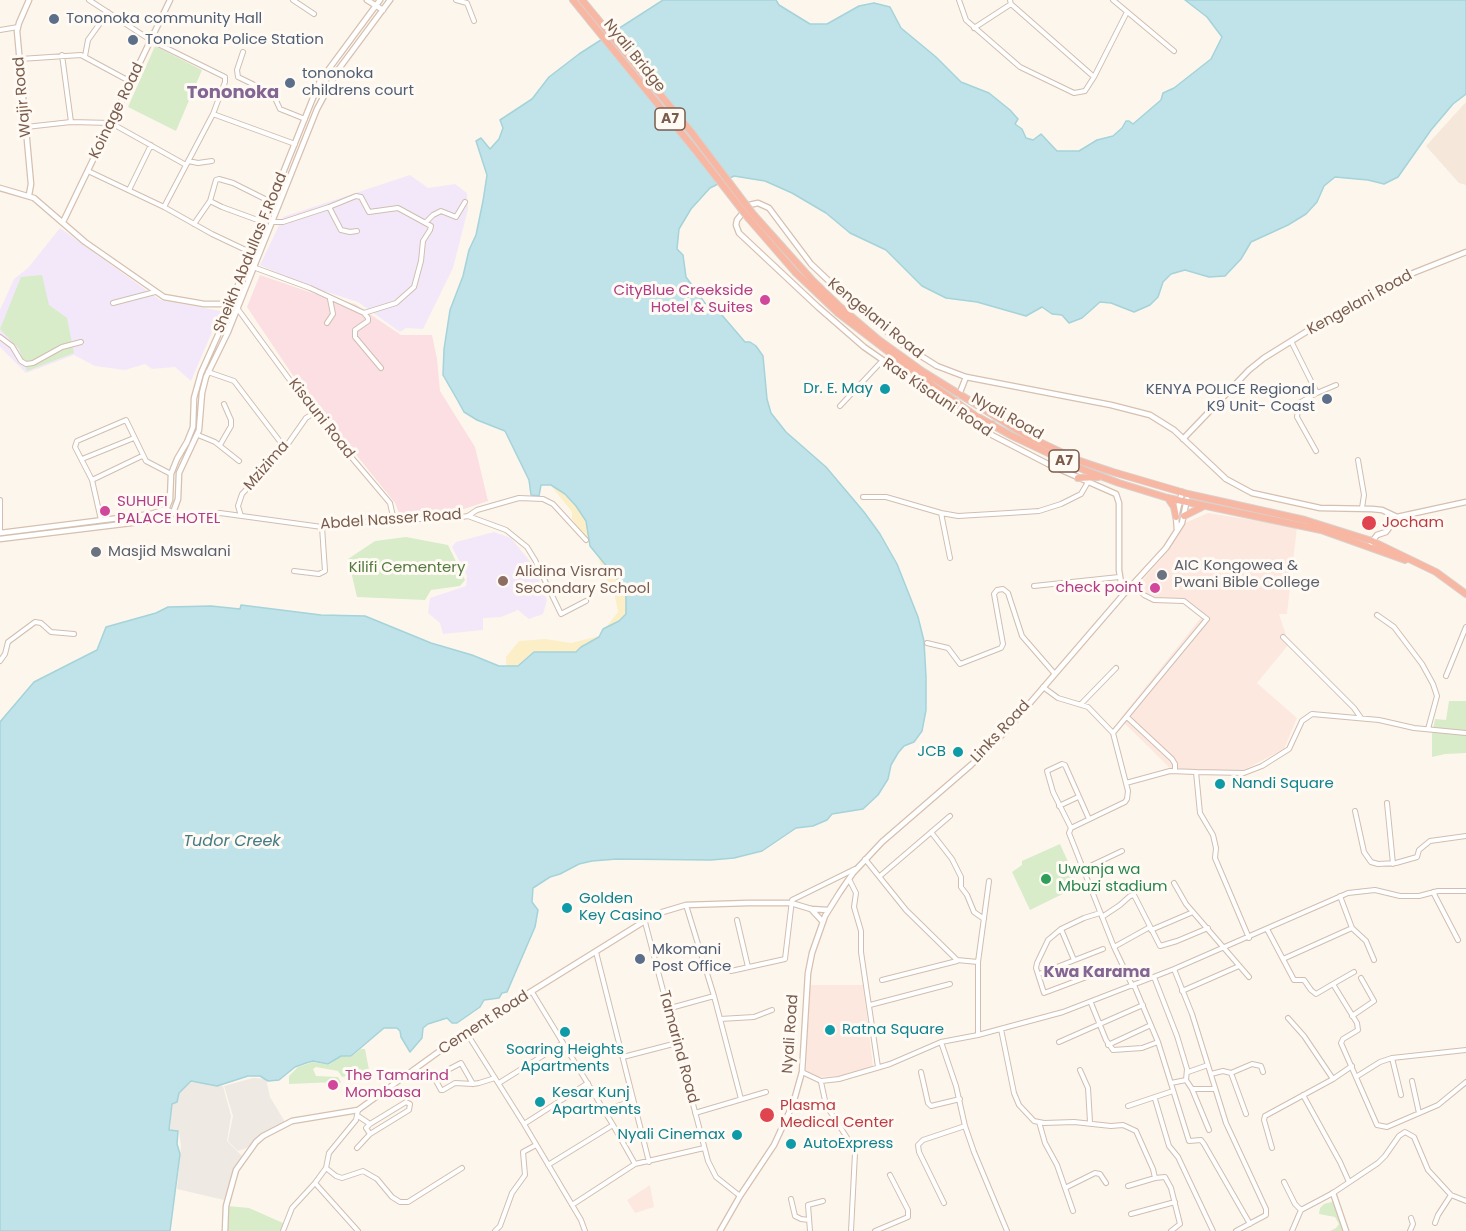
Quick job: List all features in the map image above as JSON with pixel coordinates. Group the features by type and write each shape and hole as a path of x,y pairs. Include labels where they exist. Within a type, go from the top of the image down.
{"highway":[{"name":"A7","path":"573,0 593,19"},
{"name":"A7","path":"582,0 593,19"},
{"name":"Nyali Bridge","path":"593,19 696,151 751,216"},
{"name":"Nyali Road","path":"751,216 838,305 903,358 1016,430 1097,468 1185,493 1305,520 1371,543"},
{"name":"Nyali Road","path":"751,216 795,272 838,313 900,363 992,424 1071,465 1168,498 1299,524 1371,543 1383,543 1466,594"},
{"path":"988,433 992,424"},
{"path":"1078,478 1102,476"},
{"path":"1168,498 1180,516 1206,506"}],"main road":[{"name":"Wajir Road","path":"29,0 18,27 31,184 29,195"},
{"name":"Koinage Road","path":"63,222 170,0"},
{"path":"367,0 382,10"},
{"name":"Sheikh Abdullas F.Road","path":"166,509 170,500 171,474 192,432 196,386 320,81 380,0"},
{"name":"Sheikh Abdullas F.Road","path":"173,513 178,499 179,473 198,435 201,423 202,393 208,372 235,314 317,109 346,58 390,0"},
{"path":"0,188 29,195 85,242 154,292 178,300 230,304 237,308"},
{"name":"Kengelani Road","path":"739,233 737,220 749,205 758,203 766,206 811,264 849,300 912,351 937,366 966,377 1136,410 1164,423 1226,479 1252,493 1320,508 1382,510 1398,517"},
{"name":"Ras Kisauni Road","path":"739,233 836,324 882,361 988,433 1078,478 1114,492 1119,498 1120,580 1123,595"},
{"name":"Kengelani Road","path":"1183,439 1249,370 1264,358 1292,343 1338,312 1398,279 1466,252"},
{"path":"217,304 235,314"},
{"path":"959,395 966,377"},
{"name":"Links Road","path":"820,928 828,910 865,859 1005,732 1054,673 1155,561 1173,539 1177,530 1185,493"},
{"path":"1383,543 1386,532 1398,517 1466,502"},
{"name":"Abdel Nasser Road","path":"0,539 101,520 154,514 166,509"},
{"name":"Abdel Nasser Road","path":"0,532 23,533 156,520 173,513"},
{"path":"1371,543 1379,534 1386,532"},
{"path":"1120,580 1128,589"},
{"name":"Cement Road","path":"225,1231 226,1206 231,1182 237,1168 256,1142 277,1127 292,1121 358,1113 466,1032 656,914 686,905 791,903 811,909 828,910"},
{"path":"811,909 823,922"},
{"name":"Nyali Road","path":"720,1231 774,1145 788,1118 802,1072 808,973 820,928"},
{"path":"1333,1193 1346,1231"}],"street":[{"path":"89,0 152,41 225,77 213,114 164,207"},
{"path":"293,0 314,14"},
{"path":"456,0 467,3 474,21"},
{"path":"958,0 963,17 1020,67 1074,93 1085,91 1095,77 1127,12"},
{"path":"1113,0 1174,51"},
{"path":"974,28 1010,2 1095,77"},
{"path":"85,56 88,40 108,12"},
{"path":"0,30 18,27"},
{"path":"243,52 237,70 238,77 273,94 280,109 305,119"},
{"path":"62,55 70,122"},
{"path":"20,59 62,55 85,56 131,82"},
{"path":"213,114 295,144"},
{"path":"26,127 70,122 111,123 187,163 212,161"},
{"path":"129,190 150,145"},
{"path":"88,171 250,252"},
{"path":"194,224 210,201 218,179 233,183 271,202"},
{"path":"272,222 283,222 359,196 363,199 369,212 394,207 431,226 423,241 421,261 414,287 396,303 364,313"},
{"path":"210,201 263,222"},
{"path":"426,222 441,211 456,216 465,202"},
{"path":"329,207 340,230 357,231"},
{"path":"253,267 310,288 364,313 368,321 355,330 355,337 381,368"},
{"path":"113,303 154,292"},
{"path":"327,323 333,314 330,298"},
{"name":"Kisauni Road","path":"237,308 246,317 314,413 390,503 393,521"},
{"path":"235,314 246,317"},
{"path":"0,337 12,346 21,361 28,364 62,347 81,342"},
{"path":"1292,343 1317,393"},
{"path":"840,406 882,361"},
{"path":"208,372 234,381 285,448"},
{"path":"1316,451 1297,417 1299,403 1336,385"},
{"path":"220,445 231,426 231,420 224,404"},
{"path":"306,418 309,406"},
{"path":"306,418 314,413"},
{"name":"Mzizima","path":"241,516 238,506 239,499 285,448 306,418"},
{"path":"101,520 92,480 75,447 77,441 126,420 148,464 171,474"},
{"path":"198,435 220,445 239,461"},
{"path":"82,459 134,438"},
{"path":"92,480 142,456"},
{"path":"1358,460 1364,495 1362,508"},
{"path":"863,497 886,497 958,516 1039,511 1078,496 1088,482"},
{"name":"Abdel Nasser Road","path":"173,513 182,515 220,513 322,527 468,516 474,511 519,498 543,499 553,504 586,540"},
{"path":"0,500 0,532"},
{"path":"166,509 173,513"},
{"path":"941,513 950,558"},
{"path":"468,516 506,530 522,542 535,560 561,614 586,602"},
{"path":"294,571 319,574 326,571 322,527"},
{"path":"1034,586 1120,580"},
{"path":"1113,733 1207,619 1184,602 1154,600 1144,595 1133,584"},
{"path":"927,643 948,648 960,664 1001,648 1003,644 994,594 997,590 1003,589 1008,593 1022,636 1054,673"},
{"path":"1377,615 1394,627 1422,664 1433,684 1437,696 1428,729"},
{"path":"0,661 5,654 8,642 35,622 41,622 51,632 74,634"},
{"path":"1446,676 1466,627"},
{"path":"1283,638 1354,708 1361,718"},
{"path":"1081,704 1116,668"},
{"path":"1043,687 1058,698 1088,707 1113,733 1128,796 1125,802 1071,828 1069,833 1114,947 1143,1005 1158,1042 1189,1141 1201,1140 1204,1143 1248,1225 1249,1231"},
{"path":"1126,783 1174,771 1244,773 1262,766 1289,749 1302,721 1312,714 1361,718 1466,733"},
{"path":"1127,717 1172,759 1175,764 1174,771"},
{"path":"1071,828 1059,806 1046,772 1060,764 1065,765 1089,819"},
{"path":"1196,772 1200,813 1213,835 1216,848 1215,858 1249,938"},
{"path":"1059,806 1078,797"},
{"path":"1387,803 1393,864"},
{"path":"1355,811 1364,852 1371,862 1378,864 1393,864 1417,858 1419,850 1430,842 1466,836"},
{"path":"880,876 950,816"},
{"path":"932,832 952,859 961,877 961,887 966,892 974,912 984,919"},
{"path":"1084,869 1122,851"},
{"path":"865,859 906,910 957,960"},
{"path":"731,971 786,958 791,903 798,896 857,868"},
{"path":"849,879 856,893 854,907 861,931 861,952 878,1067"},
{"path":"978,1035 978,962 988,881"},
{"path":"1174,883 1193,912 1249,977"},
{"path":"802,1072 821,1081 839,1079 890,1064 941,1042 1001,1029 1090,1003 1249,938 1341,896 1360,890 1375,890 1400,896 1466,891"},
{"path":"1432,892 1458,940"},
{"path":"1092,975 1045,994 1036,966 1040,954 1051,937 1061,929 1084,918 1101,915 1130,896 1134,895 1161,946 1208,928"},
{"path":"1341,896 1352,928 1366,941 1374,960"},
{"path":"686,905 714,996 741,1099"},
{"path":"1114,947 1150,928 1193,912"},
{"path":"737,920 748,967"},
{"name":"Tamarind Road","path":"645,922 704,1148 716,1177 740,1196"},
{"path":"1283,959 1352,928"},
{"path":"1061,929 1074,960"},
{"path":"1267,930 1294,980 1304,980 1314,993 1318,993 1354,972"},
{"path":"1039,974 1103,949"},
{"path":"596,952 649,1162"},
{"path":"882,980 957,960 978,962"},
{"path":"1182,991 1239,966"},
{"path":"1174,969 1192,1014 1226,1123 1266,1209 1266,1215 1236,1231"},
{"path":"1154,977 1177,1036 1188,1072 1186,1080 1209,1130"},
{"path":"1352,1016 1374,1001 1360,978"},
{"path":"870,1005 951,984"},
{"path":"1333,984 1358,1030 1341,1041 1377,1125 1380,1127 1396,1124 1444,1102 1466,1082"},
{"path":"532,992 614,1125 635,1164"},
{"path":"668,1009 714,996"},
{"path":"1090,1003 1108,1045 1113,1050 1118,1052 1142,1048 1158,1042"},
{"path":"1059,1042 1143,1005"},
{"path":"720,1019 754,1017 772,1010"},
{"path":"1288,1018 1304,1036 1333,1079"},
{"path":"1108,1045 1151,1025"},
{"path":"1001,1029 1014,1093 1019,1105 1034,1121 1123,1125 1136,1131 1155,1178"},
{"path":"466,1032 524,1124 585,1231"},
{"path":"623,1057 677,1042"},
{"path":"941,1042 976,1158 1007,1231"},
{"path":"499,1083 563,1043"},
{"path":"1356,1077 1380,1062 1392,1058 1466,1050"},
{"path":"1392,1058 1401,1095"},
{"path":"473,1084 461,1063 434,1077 441,1090 455,1083 473,1084 495,1078"},
{"path":"1211,1074 1223,1071 1232,1073 1252,1064 1261,1066 1263,1071"},
{"path":"1188,1072 1208,1065"},
{"path":"1272,1148 1264,1120 1265,1116 1333,1079 1352,1066"},
{"path":"1080,1070 1088,1088 1090,1122"},
{"path":"921,1072 928,1103 931,1106 960,1099"},
{"path":"1232,1073 1246,1114"},
{"path":"1171,1083 1186,1080"},
{"path":"821,1081 826,1105 855,1153 851,1231"},
{"path":"1412,1081 1419,1113"},
{"path":"524,1124 588,1083"},
{"path":"1192,1089 1215,1089"},
{"path":"1128,1106 1155,1099 1173,1091"},
{"path":"695,1113 766,1092"},
{"path":"1303,1095 1349,1182"},
{"path":"1155,1099 1169,1146 1178,1157 1213,1231"},
{"path":"604,1110 633,1101"},
{"path":"357,1148 370,1134 409,1110 410,1104 406,1102 370,1124 366,1128 370,1134"},
{"path":"283,1231 292,1208 326,1168 329,1153 358,1113 370,1124"},
{"path":"1039,1122 1045,1143 1058,1165 1073,1211"},
{"path":"548,1165 614,1125"},
{"path":"944,1203 919,1152 918,1145 923,1140 965,1125"},
{"path":"1292,1231 1301,1210 1333,1193 1378,1163 1399,1136 1406,1132 1414,1137 1428,1170 1451,1195 1466,1201"},
{"path":"495,1231 500,1226 512,1193 525,1175 523,1152 536,1145"},
{"path":"572,1205 635,1164 704,1148"},
{"path":"326,1168 342,1178 363,1171 368,1173 400,1202 415,1199 462,1168"},
{"path":"1065,1188 1095,1173 1100,1174 1107,1183"},
{"path":"875,1231 908,1217 908,1210 890,1175"},
{"path":"1128,1186 1162,1176 1166,1178 1180,1224 1171,1231"},
{"path":"1284,1182 1295,1204 1301,1210"},
{"path":"315,1183 358,1231"},
{"path":"1435,1223 1451,1195"},
{"path":"791,1199 795,1216 809,1220"},
{"path":"810,1231 808,1205 823,1201"},
{"path":"1131,1214 1175,1202"},
{"path":"1410,1231 1413,1224 1412,1218"}],"shaded area":[{"path":"1466,102 1466,185 1459,183 1426,146"},
{"path":"410,175 428,188 455,184 467,193 468,209 453,268 423,329 406,328 400,332 358,302 302,284 260,265 283,217"},
{"path":"60,228 160,300 221,311 191,381 175,367 152,369 145,364 125,370 95,366 74,355 26,373 0,347 0,310 14,279 28,268"},
{"path":"260,275 324,297 355,304 401,335 432,335 440,391 475,447 488,501 449,514 400,515 395,503 296,380 247,307"},
{"path":"1208,513 1297,527 1287,614 1279,614 1289,644 1257,683 1297,718 1284,749 1240,772 1172,770 1120,719 1204,614 1183,599 1160,599 1146,592 1139,584 1169,550 1185,523"},
{"name":"Alidina Visram Secondary School","path":"494,532 511,538 533,565 547,600 543,614 529,619 518,610 501,617 483,618 483,630 443,634 440,623 428,613 430,598 466,586 467,576 452,547 456,542"},
{"name":"Ratna Square","path":"810,985 863,985 873,1067 844,1076 814,1077 806,1070"},
{"path":"253,1078 266,1079 270,1097 285,1122 259,1135 247,1148 238,1151 228,1141 233,1116 224,1086"},
{"path":"191,1082 223,1086 231,1116 227,1141 242,1156 234,1168 224,1200 177,1189 181,1146 179,1131 170,1130 172,1104 177,1102 179,1093"},
{"path":"650,1185 654,1207 635,1213 627,1200"}],"green space":[{"path":"155,46 202,70 176,131 128,107"},
{"path":"42,275 49,305 67,318 74,353 27,371 19,349 0,329 21,277"},
{"name":"Kilifi Cementery","path":"406,537 448,545 465,580 460,586 431,590 425,600 357,597 348,559 375,541"},
{"path":"1449,701 1466,701 1466,753 1432,757 1435,719 1446,720"},
{"name":"Uwanja wa Mbuzi stadium","path":"1060,844 1079,886 1030,910 1012,872 1022,865 1022,861"},
{"path":"361,1049 365,1049 370,1075 350,1079 348,1076 342,1077 338,1071 316,1067 313,1069 316,1076 338,1077 341,1082 339,1084 336,1082 289,1084 289,1076 298,1067 313,1062 329,1065 341,1056 351,1057"},
{"path":"1335,1201 1345,1231 1330,1231 1339,1224 1335,1217 1319,1214 1324,1204"},
{"path":"228,1206 249,1208 283,1223 282,1231 226,1231"}],"sand":[{"path":"547,466 657,592 621,655 507,689 506,657 519,641 545,639 571,643 599,636 618,612 614,591 608,584 596,551 572,519 572,512 552,487"}],"water":[{"name":"Tudor Creek","path":"663,0 776,0 779,5 810,24 827,24 859,6 874,3 890,7 901,28 936,57 961,82 989,93 1010,110 1018,119 1015,124 1022,129 1026,138 1033,140 1041,134 1057,151 1079,151 1097,140 1113,136 1126,121 1133,124 1161,100 1163,93 1174,88 1211,59 1222,37 1207,17 1185,0 1466,0 1466,94 1453,104 1431,130 1398,177 1384,184 1335,177 1324,186 1317,202 1306,214 1251,242 1241,259 1225,276 1209,277 1185,270 1171,274 1163,282 1158,297 1150,305 1134,312 1111,303 1100,302 1082,318 1069,323 1062,315 1052,314 1042,307 1026,316 977,302 946,298 922,286 886,250 850,233 826,213 792,193 765,181 734,176 710,188 691,209 679,229 677,249 683,255 686,277 710,310 715,307 745,342 756,346 763,356 767,399 771,413 786,432 826,467 864,512 897,564 918,617 924,641 926,710 922,731 914,742 904,746 898,753 891,765 888,779 878,795 863,809 832,814 827,820 813,826 796,828 762,851 734,858 711,860 592,861 579,864 550,877 533,888 532,902 538,910 535,927 507,992 502,993 499,998 484,1000 480,1007 457,1023 452,1023 447,1018 428,1024 423,1028 422,1038 410,1052 397,1028 384,1028 351,1056 341,1056 328,1064 313,1061 306,1063 295,1067 279,1080 268,1081 260,1076 248,1076 217,1086 191,1081 179,1093 177,1102 172,1104 169,1130 178,1131 177,1144 180,1154 170,1231 0,1231 0,722 34,682 97,650 106,627 156,613 168,607 211,606 240,609 241,605 321,615 365,616 431,643 499,666 518,666 534,652 576,652 599,637 603,629 619,621 626,614 626,597 622,585 590,546 586,521 576,506 565,494 551,485 541,485 539,496 531,495 529,480 505,431 464,412 443,375 444,349 450,310 476,235 487,175 476,141 481,138 490,149 499,139 503,128 500,120 532,99 549,77 579,54"}],"place":[{"name":"Tononoka community Hall","path":"54,19"},
{"name":"Tononoka Police Station","path":"133,40"},
{"name":"tononoka childrens court","path":"290,83"},
{"name":"CityBlue Creekside Hotel & Suites","path":"765,300"},
{"name":"Dr. E. May","path":"885,389"},
{"name":"KENYA POLICE Regional K9 Unit- Coast","path":"1327,399"},
{"name":"SUHUFI PALACE HOTEL","path":"105,511"},
{"name":"Jocham","path":"1369,523"},
{"name":"Masjid Mswalani","path":"96,552"},
{"name":"AIC Kongowea & Pwani Bible College","path":"1162,575"},
{"name":"Alidina Visram Secondary School","path":"503,581"},
{"name":"check point","path":"1155,588"},
{"name":"JCB","path":"958,752"},
{"name":"Nandi Square","path":"1220,784"},
{"name":"Uwanja wa Mbuzi stadium","path":"1046,879"},
{"name":"Golden Key Casino","path":"567,908"},
{"name":"Mkomani Post Office","path":"640,959"},
{"name":"Ratna Square","path":"830,1030"},
{"name":"Soaring Heights Apartments","path":"565,1032"},
{"name":"The Tamarind Mombasa","path":"333,1085"},
{"name":"Kesar Kunj Apartments","path":"540,1102"},
{"name":"Plasma Medical Center","path":"767,1115"},
{"name":"Nyali Cinemax","path":"737,1135"},
{"name":"AutoExpress","path":"791,1144"}],"district":[{"name":"Tononoka","path":"233,93"},
{"name":"Kwa Karama","path":"1097,973"}]}
